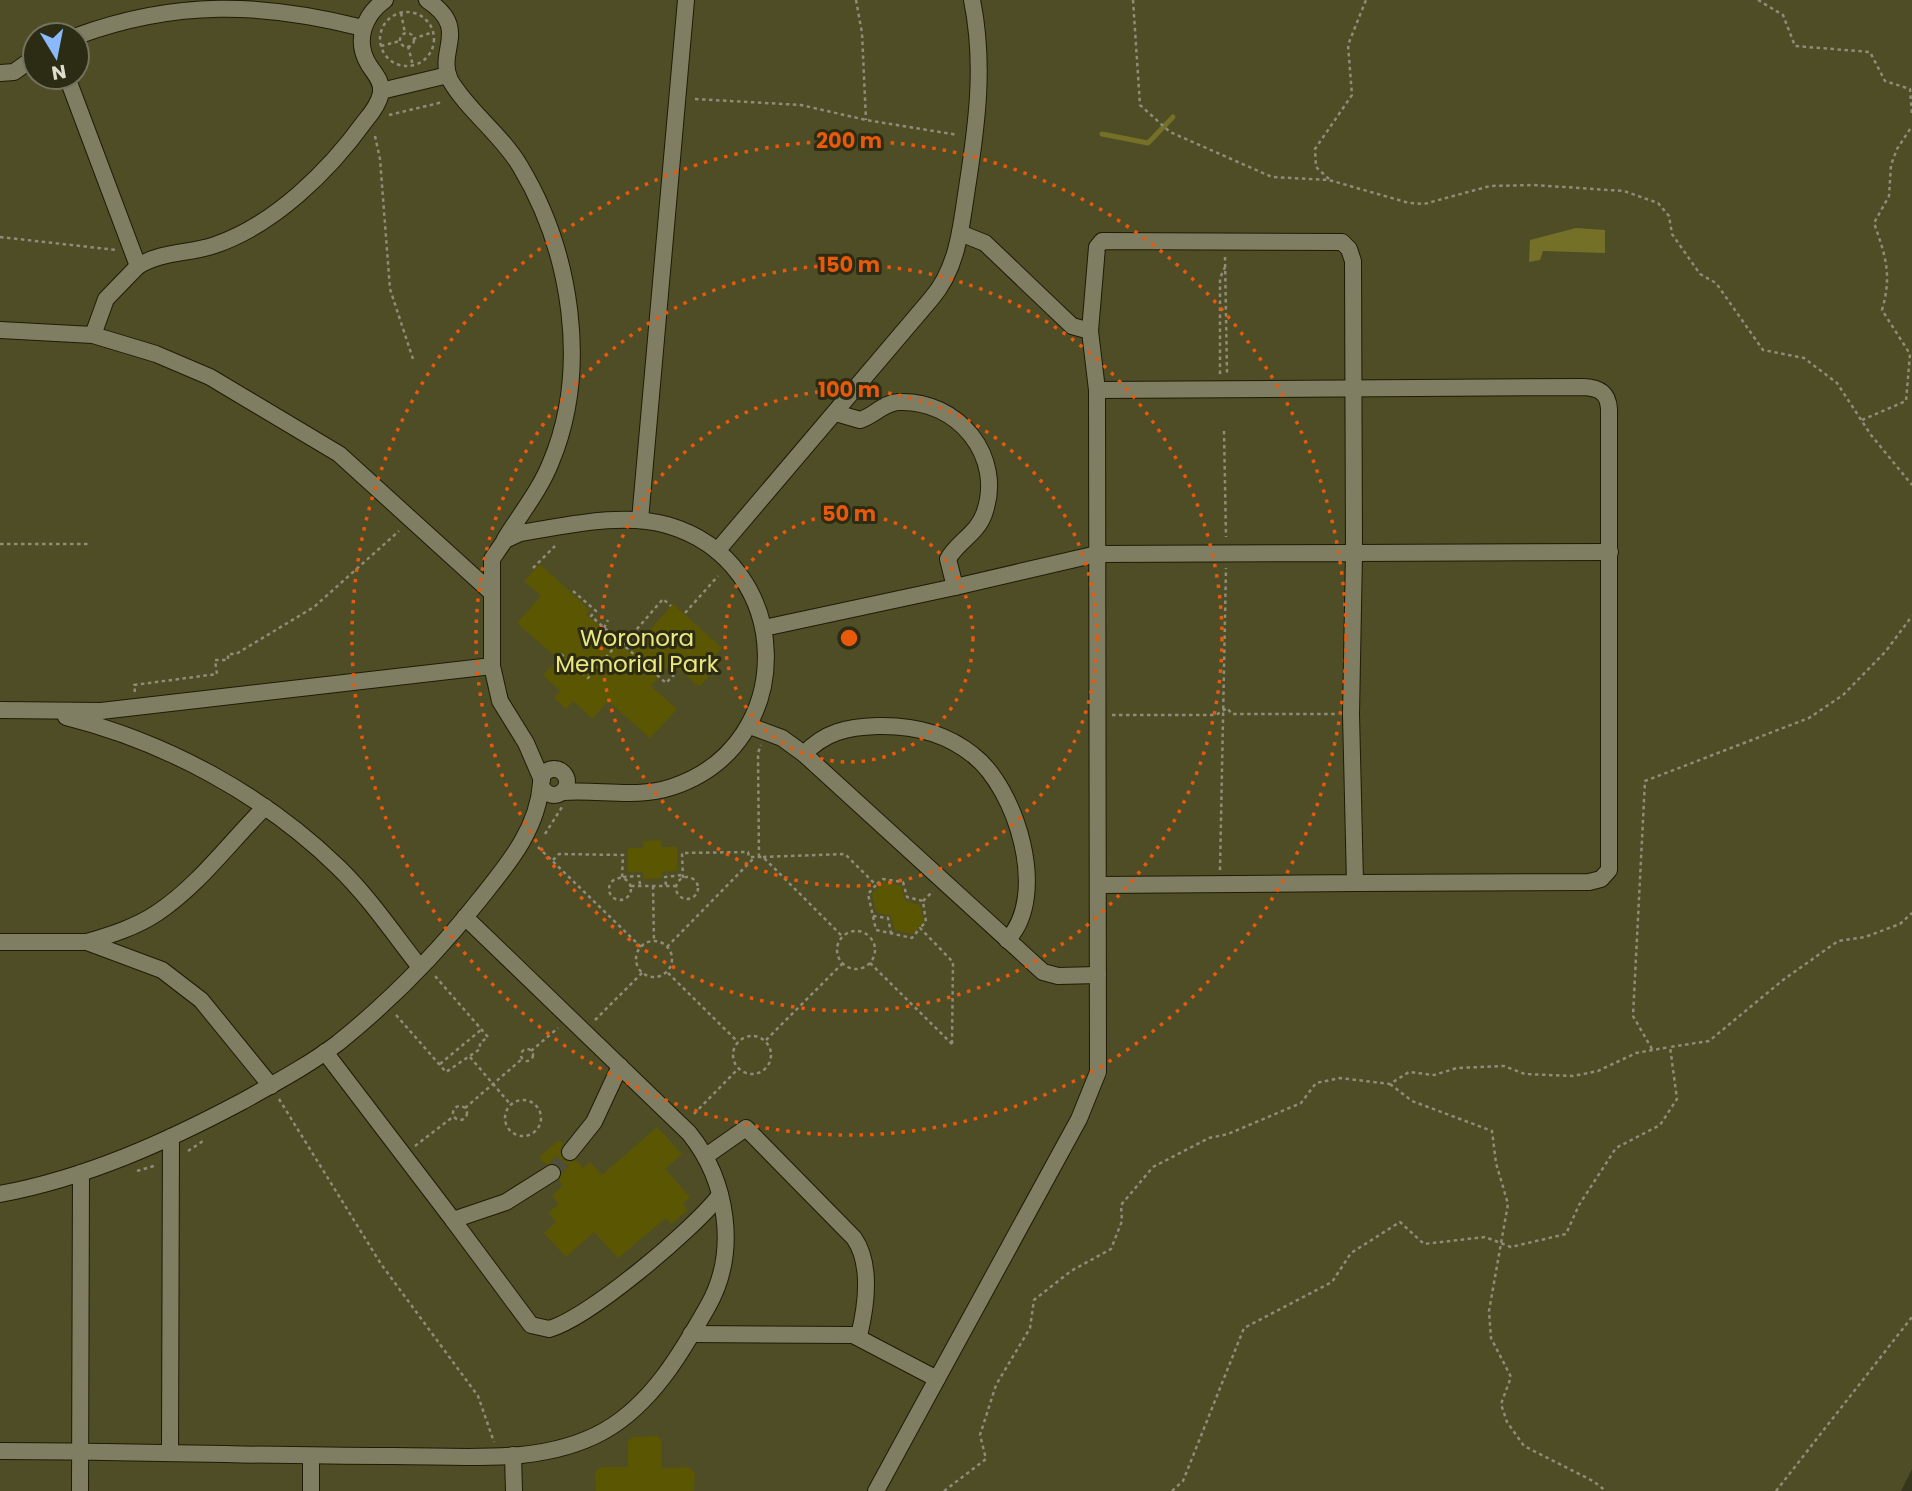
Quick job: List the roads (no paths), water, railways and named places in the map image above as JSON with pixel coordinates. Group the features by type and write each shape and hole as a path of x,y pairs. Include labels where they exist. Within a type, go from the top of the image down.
{"lane":[{"path":"381,91 365,57 363,28 369,14 385,0"},
{"path":"427,0 441,12 451,34 447,75 500,138 525,174 543,212 564,278 571,341 569,396 559,441 535,495 500,546 492,559 492,666 500,701 523,737 547,792 652,792 690,780 731,752 758,729 767,658 764,628 749,589 717,551 685,531 640,520 514,535 500,546"},
{"path":"640,520 686,0"},
{"path":"717,551 937,293 952,264 960,233 975,138 980,78 972,0"},
{"path":"91,31 138,15 211,5 287,11 363,28"},
{"path":"0,73 14,72 21,67"},
{"path":"93,335 106,299 138,266 163,254 204,248 238,235 311,182 366,121 381,91 447,75"},
{"path":"72,91 138,266"},
{"path":"960,233 982,240 1072,326 1090,331"},
{"path":"876,1491 1093,1090 1100,1062 1097,390 1090,331 1097,247 1100,241 1334,240 1348,247 1353,261 1354,553 1351,714 1355,883"},
{"path":"0,330 93,335 156,354 225,385 328,445 491,592"},
{"path":"1097,390 1223,381 1353,387 1584,387 1602,391 1609,409 1610,552 1610,858 1607,873 1598,881 1099,886"},
{"path":"836,412 860,420 892,403 917,404 953,416 976,441 987,469 989,498 975,531 948,559 955,587"},
{"path":"535,495 533,512 539,531"},
{"path":"764,628 1097,554 1610,552"},
{"path":"28,712 89,711 143,706 492,666"},
{"path":"0,710 68,718 139,743 230,784 265,807 340,868 426,970"},
{"path":"804,754 820,739 837,731 892,726 942,737 980,761 1007,800 1020,832 1024,854 1024,904 1018,924 1007,940"},
{"path":"758,729 804,754 1007,940 1048,974 1098,975"},
{"path":"0,1194 81,1173 171,1138 271,1086 325,1052 426,970 567,783 561,771 523,737"},
{"path":"529,830 542,782 549,770 561,771 613,793"},
{"path":"0,942 87,942 118,932 158,913 193,882 265,807"},
{"path":"0,1451 311,1456 505,1455 561,1448 615,1424 652,1390 712,1298 723,1262 725,1231 720,1195 706,1156 682,1126 465,917"},
{"path":"87,942 150,965 181,982 222,1023 271,1086"},
{"path":"325,1052 531,1325 549,1329 613,1291 699,1217 720,1195"},
{"path":"570,1152 594,1122 620,1066"},
{"path":"706,1156 746,1128 854,1238 862,1251 865,1268 859,1336"},
{"path":"170,1452 171,1138"},
{"path":"80,1491 81,1173"},
{"path":"453,1220 506,1202 552,1173"},
{"path":"691,1334 859,1336 937,1379"},
{"path":"505,1455 514,1491"},
{"path":"311,1456 311,1491"}],"waterway":[{"path":"1102,134 1148,143 1173,117"}],"tunnel":[{"path":"552,1173 570,1152"}],"park label":[{"name":"Woronora Memorial Park","path":"637,651"}]}
